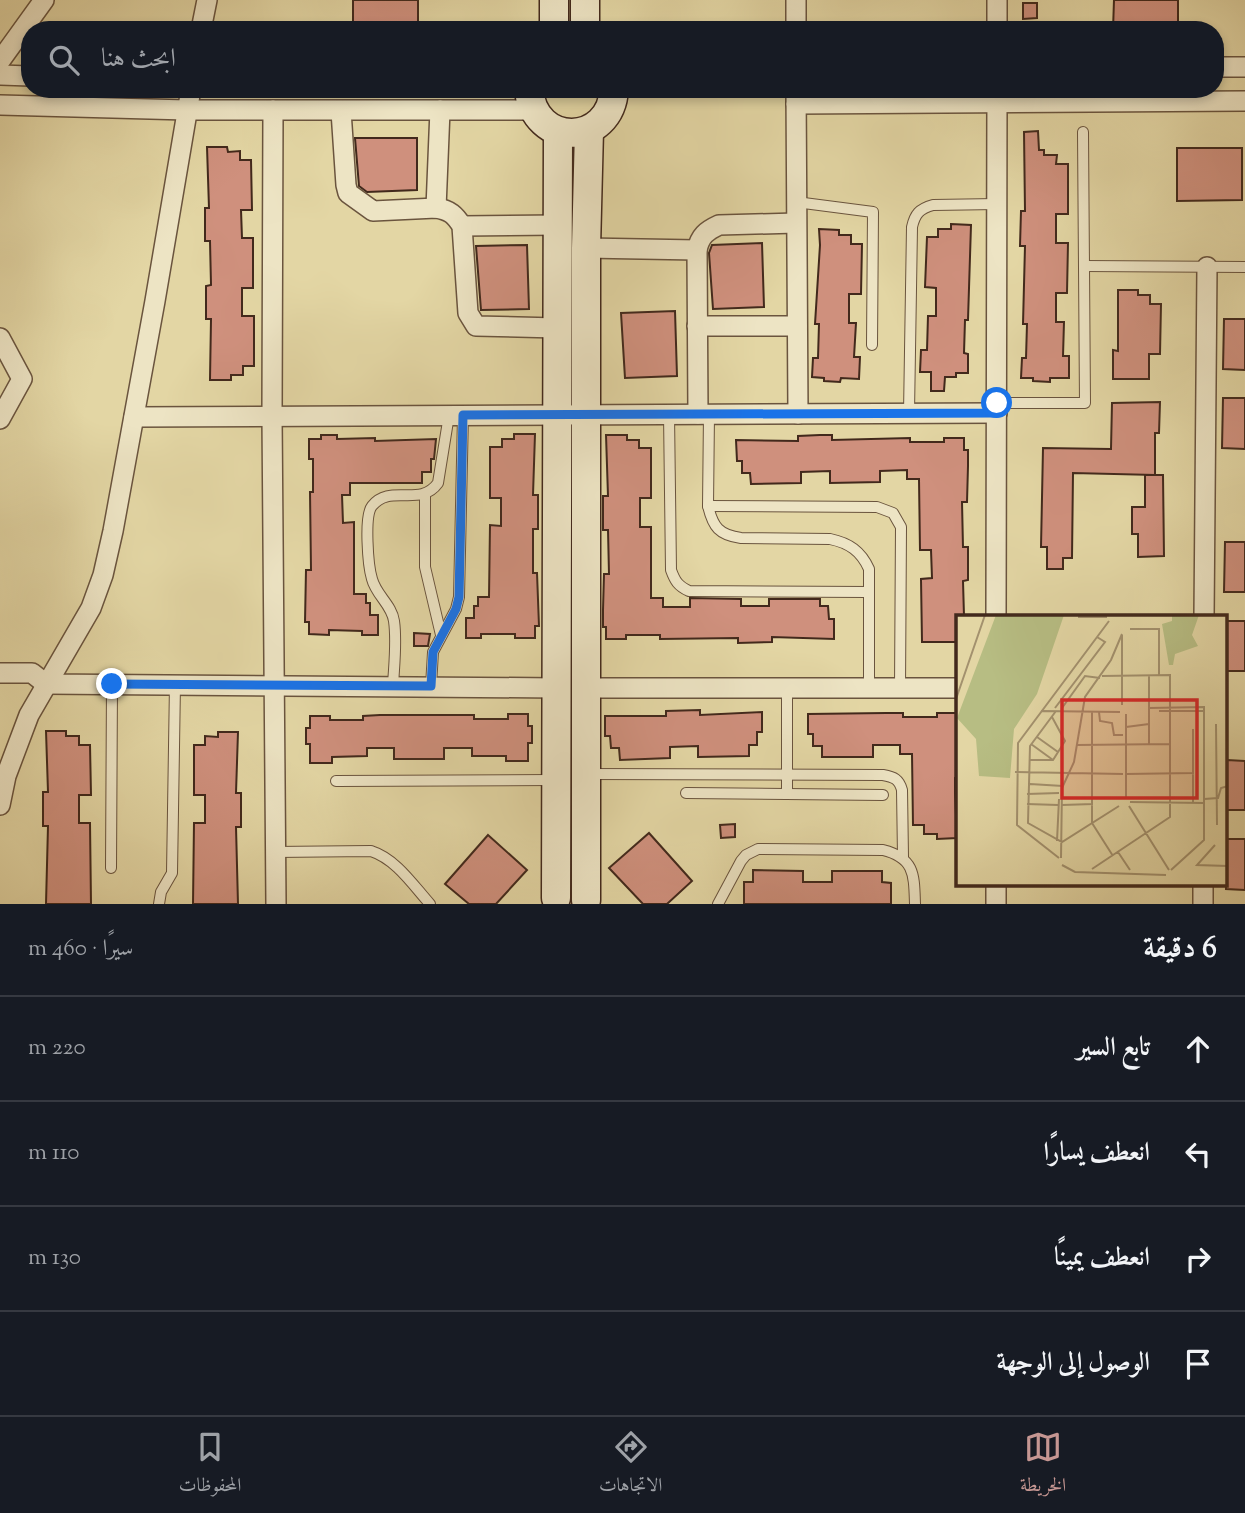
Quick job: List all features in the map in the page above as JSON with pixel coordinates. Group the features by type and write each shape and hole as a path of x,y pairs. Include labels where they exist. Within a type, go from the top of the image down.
{"street":[{"path":"29,21 44,0"},
{"path":"203,21 207,0"},
{"path":"554,0 554,21"},
{"path":"585,0 585,21"},
{"path":"796,0 796,21"},
{"path":"997,0 997,21"},
{"path":"0,61 21,32"},
{"path":"1224,67 1245,66"},
{"path":"0,75 21,76"},
{"path":"1,796 22,733 46,684 90,608 103,575 134,417 189,98"},
{"path":"0,105 187,110 440,110 531,99 546,125 558,132 571,134 589,130 606,116 613,98"},
{"path":"796,98 797,414"},
{"path":"996,615 997,98"},
{"path":"1096,98 1245,101"},
{"path":"273,110 273,685 276,904"},
{"path":"436,208 440,110"},
{"path":"341,111 348,193 373,211 436,208 447,209 456,216 462,226 468,313 477,326 557,327"},
{"path":"558,132 556,780 548,901 571,897 590,902 587,774 586,248 589,130"},
{"path":"704,414 697,326 697,250 700,239 707,231 719,225 796,223"},
{"path":"462,226 558,225"},
{"path":"586,248 697,250"},
{"path":"1204,615 1207,267"},
{"path":"697,326 797,326"},
{"path":"0,338 22,379 0,418"},
{"path":"134,417 909,413 997,408"},
{"path":"0,673 32,673 46,684 557,688"},
{"path":"588,688 956,688"},
{"path":"996,886 996,904"},
{"path":"1203,886 1203,904"}],"lane":[{"path":"997,408 1085,403 1083,132"},
{"path":"796,202 873,212 872,345"},
{"path":"909,413 912,228 915,215 923,208 933,205 997,204"},
{"path":"1084,266 1245,267"},
{"path":"669,414 671,570 674,580 681,587 689,591 869,592"},
{"path":"704,414 708,506 717,531 728,536 830,539 843,542 864,556 869,569 869,688"},
{"path":"393,686 394,620 371,579 367,519 369,509 387,495 425,495 432,491 438,483 456,415"},
{"path":"431,686 433,652 456,609 459,597 456,415"},
{"path":"425,495 425,567 441,635"},
{"path":"708,506 877,507 893,513 901,527 900,688"},
{"path":"111,868 112,684"},
{"path":"159,904 161,892 172,873 175,684"},
{"path":"787,793 788,688"},
{"path":"587,774 894,777 900,782 902,790 903,857 912,871 915,904"},
{"path":"336,782 556,780"},
{"path":"686,793 883,795"},
{"path":"718,904 741,861 758,849 883,850 903,857"},
{"path":"274,852 371,851 381,854 394,864 430,904"}],"building":[{"path":"353,0 418,0 418,21 353,21"},
{"path":"1114,0 1178,0 1178,21 1113,21"},
{"path":"1023,3 1037,3 1037,18 1023,19"},
{"path":"1038,131 1039,150 1044,150 1044,155 1057,155 1056,164 1068,164 1068,214 1056,214 1056,243 1068,243 1067,293 1056,293 1056,322 1064,322 1063,356 1069,356 1069,378 1050,378 1050,382 1021,378 1022,358 1026,358 1027,324 1023,324 1025,246 1020,246 1021,211 1025,211 1024,132"},
{"path":"355,138 417,138 417,190 367,192 359,186"},
{"path":"207,147 227,147 228,152 240,151 240,160 251,160 252,210 241,210 242,238 253,238 253,288 242,288 242,316 254,316 254,366 243,366 243,375 231,375 231,380 210,380 211,319 206,319 206,286 211,285 210,241 205,241 205,208 209,208"},
{"path":"1177,148 1242,148 1242,200 1177,201"},
{"path":"951,224 971,225 968,320 965,320 964,353 968,354 968,373 945,377 944,391 931,391 931,372 920,372 921,350 927,350 928,316 936,316 936,288 925,287 927,237 938,237 938,229 951,229"},
{"path":"819,229 839,230 839,235 851,235 851,244 862,244 861,294 849,294 849,323 856,323 854,357 860,357 859,379 841,378 840,382 812,377 813,358 818,358 819,324 815,324"},
{"path":"762,243 764,307 713,309 709,253 712,245"},
{"path":"527,245 529,309 481,310 476,246"},
{"path":"1118,290 1138,290 1138,295 1150,295 1150,304 1161,304 1160,354 1149,354 1149,379 1113,379 1113,350 1118,351"},
{"path":"675,311 677,376 625,378 621,313"},
{"path":"1224,319 1245,319 1245,370 1223,369"},
{"path":"1223,398 1245,398 1245,449 1222,448"},
{"path":"1160,402 1159,433 1155,433 1155,475 1073,473 1072,558 1063,558 1063,569 1047,569 1047,547 1041,547 1043,448 1111,449 1112,403"},
{"path":"514,434 535,434 533,495 538,495 538,529 533,529 533,573 537,573 539,626 535,626 535,638 515,638 515,634 481,634 481,638 466,638 466,618 474,618 474,606 478,606 478,597 489,597 490,525 501,526 501,498 490,498 490,447 502,447 502,439 514,439"},
{"path":"321,435 337,435 337,439 375,438 375,441 436,439 431,472 422,472 422,483 350,483 350,495 342,495 343,523 354,522 354,594 366,594 366,603 370,603 370,615 378,615 378,635 362,635 362,631 329,630 329,635 309,634 309,622 305,622 306,570 311,570 310,492 313,492 313,459 309,459 309,439 321,439"},
{"path":"606,435 627,435 627,440 639,440 639,448 651,448 651,498 640,498 640,527 651,527 651,598 663,598 663,607 690,607 690,598 741,599 741,606 769,606 769,599 820,599 820,606 828,606 829,619 834,619 834,639 772,637 772,642 738,643 738,638 660,639 660,635 626,635 626,639 606,639 606,627 603,627 604,574 609,574 608,530 603,530 603,496 608,496"},
{"path":"832,435 832,440 910,438 910,442 944,442 944,438 964,438 964,450 968,450 968,466 967,502 962,502 963,547 968,547 968,580 963,581 964,615 956,615 956,642 922,642 921,579 932,578 931,550 920,550 919,479 907,479 907,470 880,471 880,482 830,483 830,471 801,472 801,483 751,484 750,473 742,473 742,461 737,461 736,440 798,441 798,436"},
{"path":"1145,475 1163,475 1164,556 1138,557 1138,534 1132,534 1132,507 1145,507"},
{"path":"1225,542 1245,542 1245,592 1224,592"},
{"path":"1228,621 1245,621 1245,671 1228,671"},
{"path":"414,633 430,634 428,646 414,646"},
{"path":"700,710 700,715 762,712 762,732 757,732 757,745 749,745 749,756 698,757 698,746 670,747 670,758 620,760 619,748 611,748 610,736 605,736 605,716 666,716 666,711"},
{"path":"903,713 903,717 937,717 937,713 956,713 956,838 937,839 937,834 924,834 924,825 913,825 912,754 900,754 900,745 873,745 873,757 822,757 822,746 813,746 813,734 808,734 808,714"},
{"path":"508,714 528,714 528,726 532,726 532,743 528,743 528,761 506,761 506,756 472,756 472,748 444,748 444,759 394,759 394,748 367,748 367,756 332,757 332,763 310,763 310,744 306,744 306,728 310,728 310,716 330,716 330,720 363,720 363,716 380,715 474,715 474,719 508,719"},
{"path":"46,731 66,731 66,736 79,736 79,745 90,745 91,795 79,795 79,823 90,823 91,904 46,904 48,826 43,826 43,792 48,792"},
{"path":"218,732 238,732 236,793 241,793 241,827 236,827 238,904 193,904 194,823 205,823 205,795 194,795 194,745 205,745 205,736 218,737"},
{"path":"1228,760 1245,761 1245,810 1228,810"},
{"path":"735,824 735,837 721,838 720,825"},
{"path":"649,833 692,881 667,904 643,904 609,868"},
{"path":"488,835 527,870 496,904 469,904 445,884"},
{"path":"1228,839 1245,839 1245,890 1226,889"},
{"path":"753,870 803,871 803,882 832,882 832,871 882,871 882,882 891,883 891,904 744,904 744,882 753,882"}],"route":[{"path":"112,684 431,686 433,652 456,609 459,597 463,415 997,413 997,403"}]}
